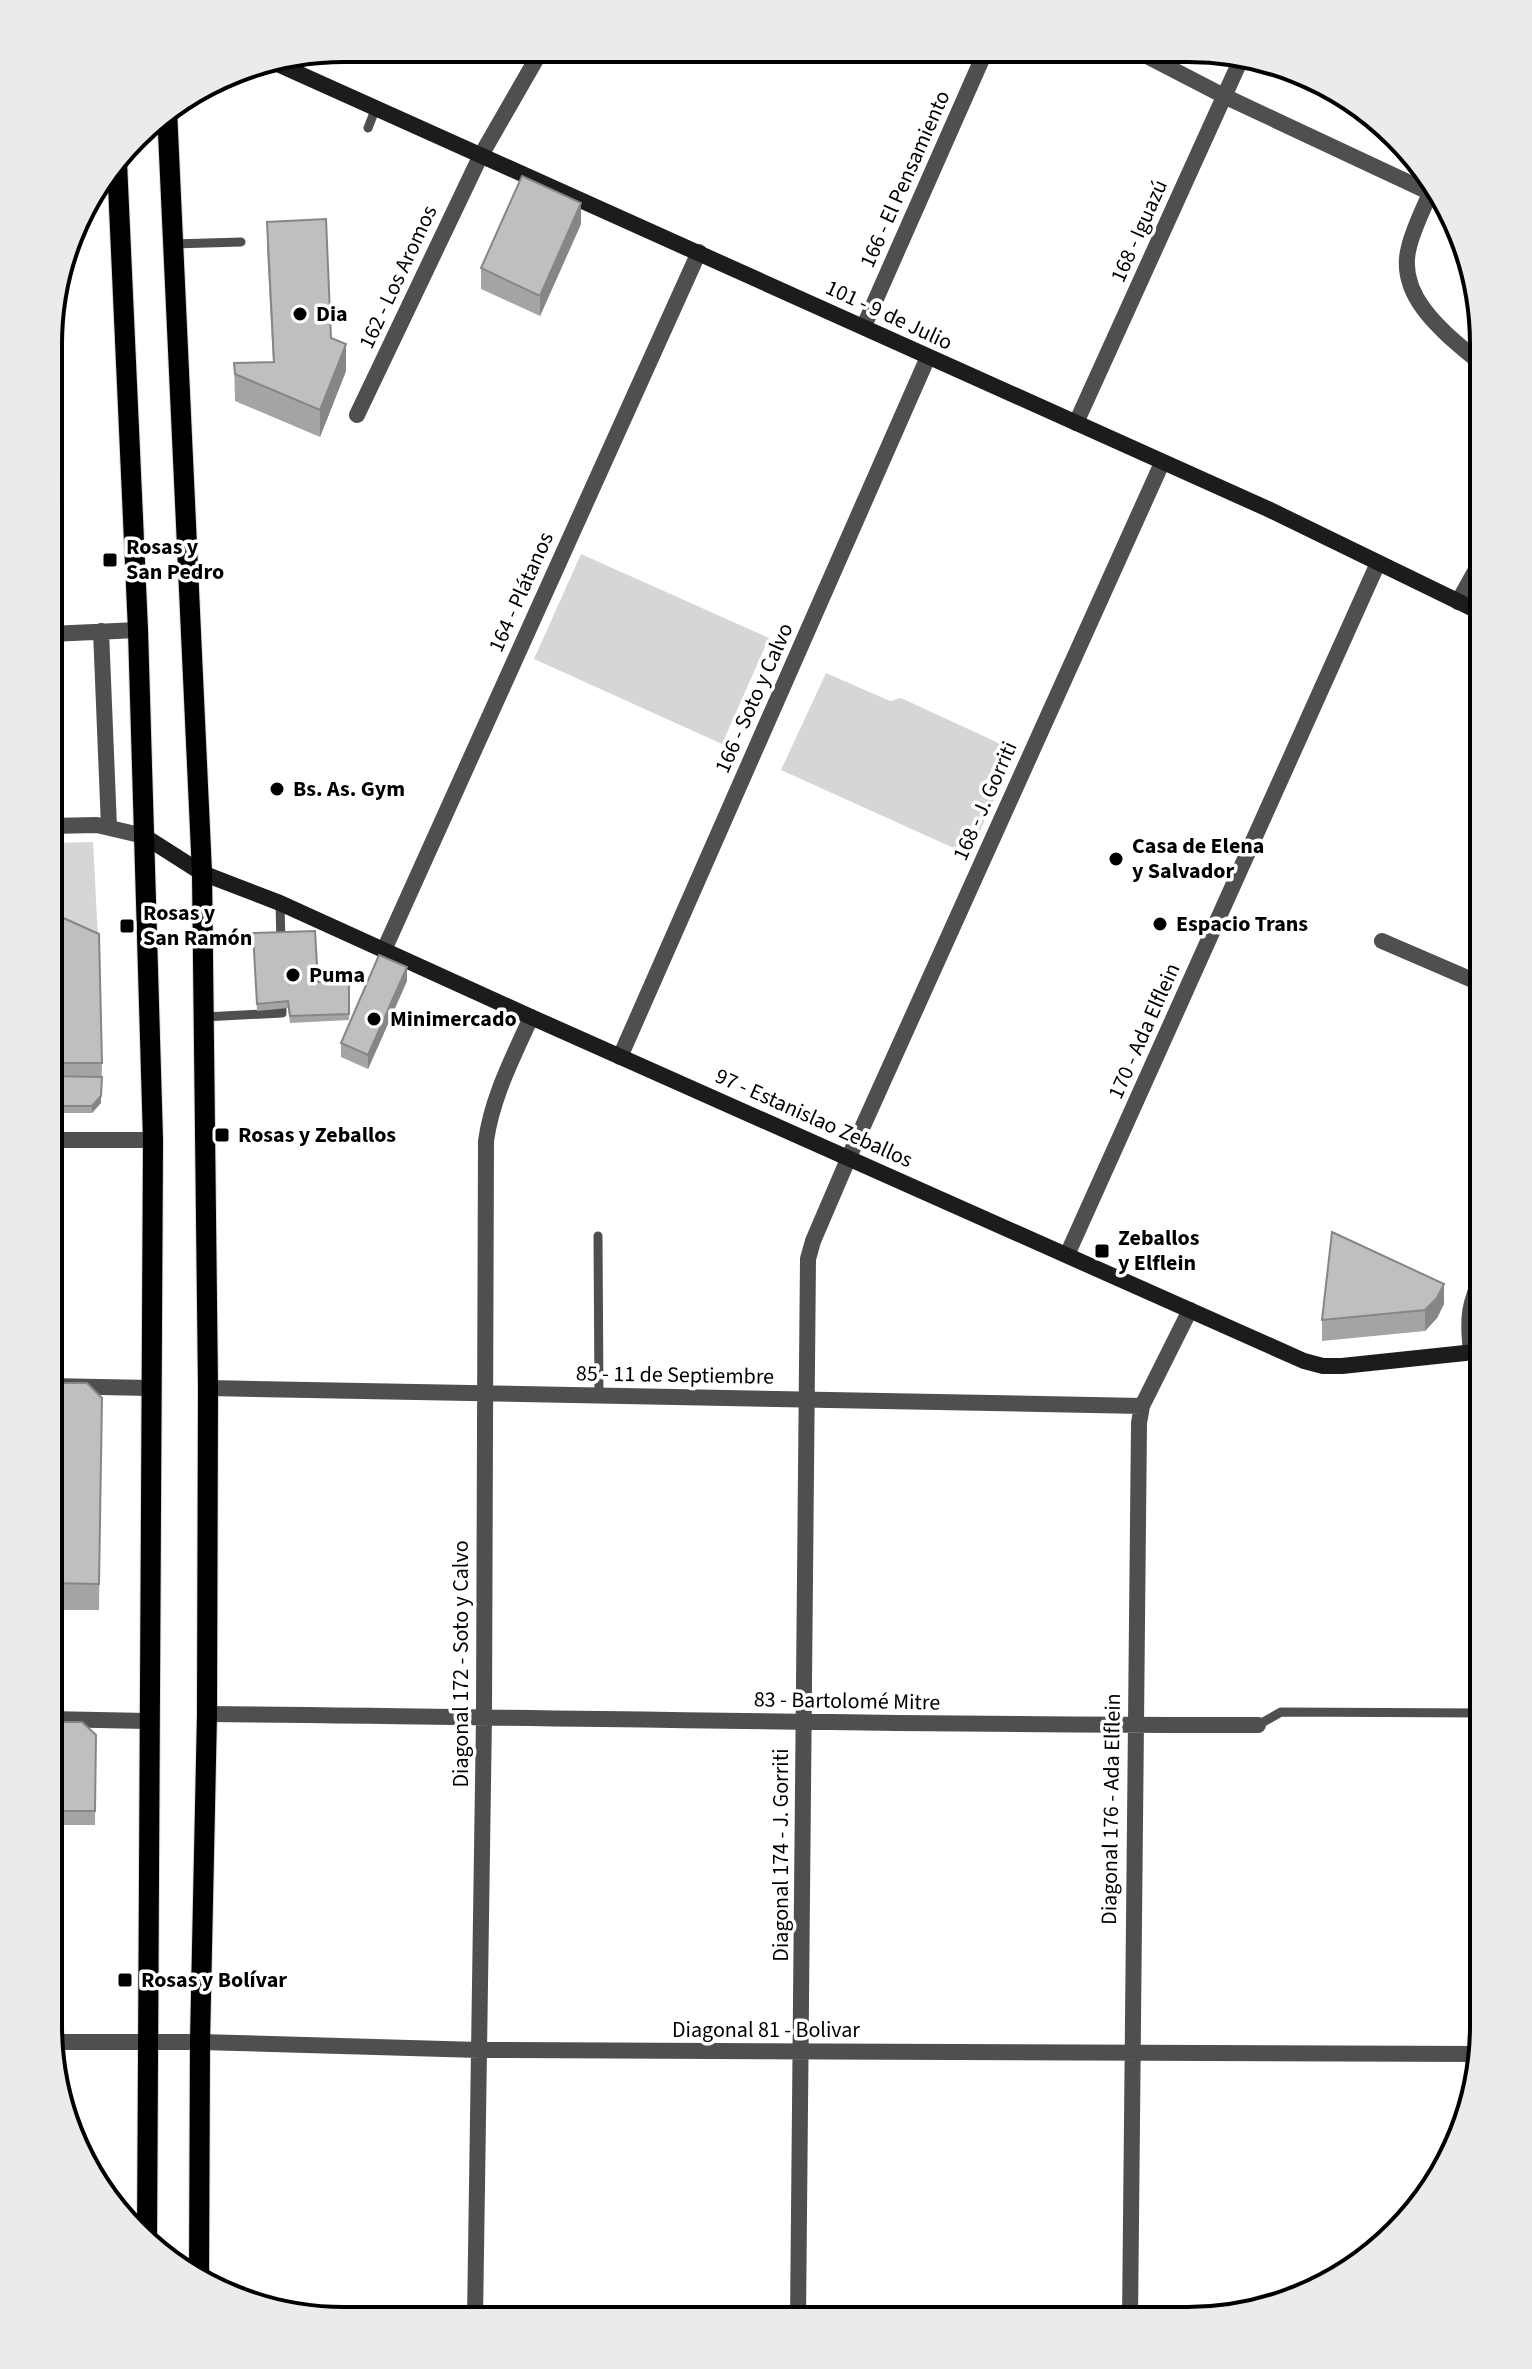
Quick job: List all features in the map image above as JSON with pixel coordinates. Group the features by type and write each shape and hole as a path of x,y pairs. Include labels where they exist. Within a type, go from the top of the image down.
{"main road":[{"path":"168,124 202,873 208,1388 199,2267"},
{"path":"118,175 138,630 153,1140 147,2228"}],"street":[{"name":"166 - El Pensamiento","path":"864,326 981,62"},
{"path":"1158,62 1224,96 1420,183"},
{"name":"162 - Los Aromos","path":"357,415 480,157 534,63"},
{"name":"168 - Iguazú","path":"1076,423 1238,66"},
{"name":"101 - 9 de Julio","path":"286,68 1268,509 1470,607"},
{"path":"1429,197 1409,247 1406,276 1410,289 1427,312 1470,354"},
{"name":"164 - Plátanos","path":"384,950 699,252"},
{"name":"166 - Soto y Calvo","path":"620,1057 928,357"},
{"name":"168 - J. Gorriti","path":"849,1157 1162,463"},
{"name":"170 - Ada Elflein","path":"1067,1255 1378,563"},
{"path":"1458,602 1470,581"},
{"path":"62,633 138,630"},
{"path":"101,631 109,827"},
{"path":"62,826 109,827 144,836"},
{"name":"97 - Estanislao Zeballos","path":"144,836 202,873 280,903 1304,1361 1323,1366 1469,1352"},
{"path":"1382,941 1470,979"},
{"name":"Diagonal 172 - Soto y Calvo","path":"475,2307 484,1717 486,1141 489,1117 497,1094 531,1017"},
{"path":"62,1140 153,1140"},
{"name":"Diagonal 174 - J. Gorriti","path":"798,2307 808,1259 849,1157"},
{"name":"Diagonal 176 - Ada Elflein","path":"1130,2307 1130,2052 1139,1423 1142,1406 1190,1310"},
{"path":"62,1386 151,1388"},
{"name":"85 - 11 de Septiembre","path":"208,1388 1142,1406"},
{"name":"83 - Bartolomé Mitre","path":"207,1714 803,1724 1258,1725"},
{"path":"62,1719 148,1721"},
{"name":"Diagonal 81 - Bolivar","path":"63,2042 803,2053 1468,2054"}],"lane":[{"path":"368,128 375,110"},
{"path":"173,244 241,242"},
{"path":"280,903 281,950"},
{"path":"204,1017 282,1013 282,981"},
{"path":"598,1236 599,1396"},
{"name":"83 - Bartolomé Mitre","path":"1258,1725 1281,1712 1469,1713"}],"shaded area":[{"path":"581,554 769,638 722,744 534,659"},
{"path":"826,673 890,701 901,698 1016,751 969,855 781,770"},
{"path":"93,842 99,955 62,938 62,843"}],"building":[{"path":"522,176 581,203 540,296 481,268"},
{"name":"Dia","path":"326,219 331,338 346,344 320,410 235,374 234,363 274,362 267,222"},
{"path":"62,917 99,934 102,1063 62,1063"},
{"path":"315,931 318,982 349,981 349,1014 290,1016 288,1001 257,1004 253,933"},
{"name":"Minimercado","path":"379,955 407,967 368,1055 341,1043"},
{"path":"62,1076 102,1077 101,1096 92,1106 62,1106"},
{"path":"1332,1232 1444,1284 1437,1298 1425,1310 1322,1320"},
{"path":"62,1383 87,1383 102,1398 99,1584 62,1583"},
{"path":"62,1722 82,1722 96,1735 95,1811 62,1811"}],"place":[{"name":"Dia","path":"300,314"},
{"name":"Rosas y San Pedro","path":"110,560"},
{"name":"Bs. As. Gym","path":"277,789"},
{"name":"Casa de Elena y Salvador","path":"1116,859"},
{"name":"Espacio Trans","path":"1160,924"},
{"name":"Rosas y San Ramón","path":"127,926"},
{"name":"Puma","path":"293,975"},
{"name":"Minimercado","path":"374,1019"},
{"name":"Rosas y Zeballos","path":"222,1135"},
{"name":"Zeballos y Elflein","path":"1102,1251"},
{"name":"Rosas y Bolívar","path":"125,1980"}]}
